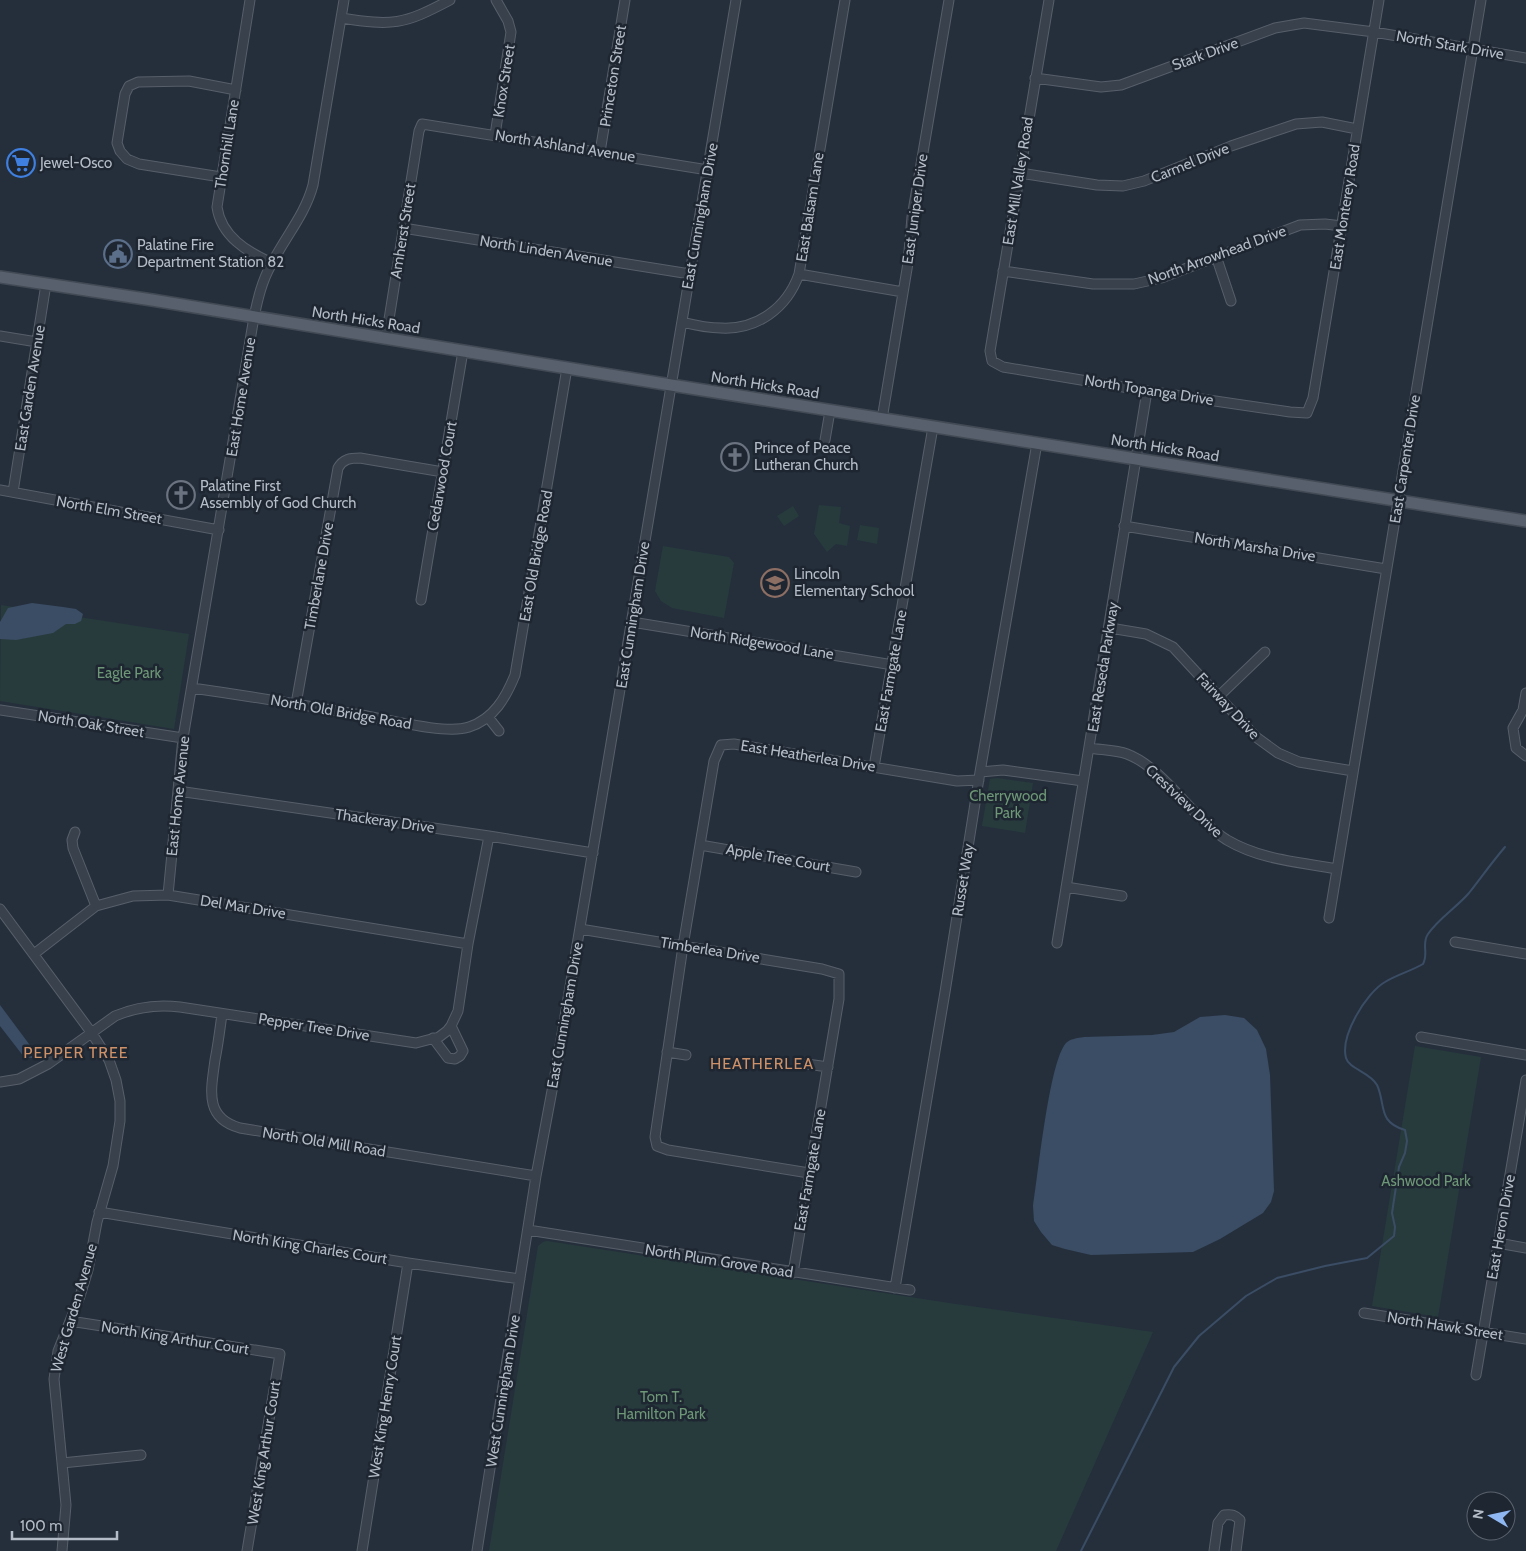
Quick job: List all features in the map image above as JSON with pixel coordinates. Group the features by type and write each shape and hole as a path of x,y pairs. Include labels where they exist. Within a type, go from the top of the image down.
{"main road":[{"name":"North Hicks Road","path":"0,276 830,411 1526,521"}],"street":[{"name":"Thornhill Lane","path":"250,0 217,207 222,225 236,242 260,258 272,263"},
{"name":"East Home Avenue","path":"168,895 183,738 254,317 262,285 272,263 305,208 313,185 344,0"},
{"path":"341,18 378,23 402,22 450,0"},
{"name":"Knox Street","path":"495,135 511,32 508,21 496,0"},
{"name":"Princeton Street","path":"600,152 625,0"},
{"name":"East Cunningham Drive","path":"528,1230 736,0"},
{"name":"East Balsam Lane","path":"682,322 719,328 736,328 755,323 771,314 783,302 796,282 799,274 845,0"},
{"name":"East Juniper Drive","path":"882,419 908,262 912,217 949,0"},
{"name":"East Mill Valley Road","path":"992,362 990,351 1048,0"},
{"name":"East Monterey Road","path":"1307,413 1313,398 1379,0"},
{"name":"East Carpenter Drive","path":"1329,918 1481,0"},
{"name":"Stark Drive","path":"1035,78 1092,86 1108,87 1121,85 1275,28 1292,24 1316,23 1374,32"},
{"name":"North Stark Drive","path":"1374,32 1526,58"},
{"path":"221,177 139,164 127,159 120,151 117,142 125,94 129,86 138,82 188,81 236,90"},
{"name":"Carmel Drive","path":"1020,173 1097,185 1123,186 1144,181 1231,146 1296,124 1322,122 1358,129"},
{"name":"North Ashland Avenue","path":"422,124 708,170"},
{"name":"Amherst Street","path":"386,338 419,131 422,124"},
{"name":"North Arrowhead Drive","path":"1003,271 1093,284 1134,284 1161,278 1300,225 1342,226"},
{"name":"North Linden Avenue","path":"403,228 690,274"},
{"path":"1216,256 1231,301"},
{"path":"799,274 903,292"},
{"name":"East Garden Avenue","path":"13,492 46,284"},
{"path":"0,336 37,342"},
{"name":"Cedarwood Court","path":"421,600 463,351"},
{"name":"North Topanga Drive","path":"992,362 1003,367 1147,391 1307,413"},
{"name":"East Old Bridge Road","path":"488,717 505,698 515,675 567,368"},
{"name":"East Reseda Parkway","path":"1056,943 1110,628 1124,526 1147,391"},
{"path":"825,440 830,411"},
{"name":"East Farmgate Lane","path":"874,767 934,427"},
{"name":"Russet Way","path":"895,1288 979,776 1037,443"},
{"name":"Timberlane Drive","path":"296,704 340,464 350,458 360,458 443,472"},
{"name":"North Elm Street","path":"0,490 219,530"},
{"name":"North Marsha Drive","path":"1124,526 1386,569"},
{"name":"North Ridgewood Lane","path":"632,622 893,665"},
{"name":"Fairway Drive","path":"1110,628 1146,634 1173,647 1256,737 1278,753 1299,762 1353,771"},
{"path":"1219,696 1265,652"},
{"name":"North Old Bridge Road","path":"192,688 443,729 469,728 488,717"},
{"path":"1526,693 1525,711 1514,728 1516,748 1526,756"},
{"name":"North Oak Street","path":"0,710 183,738"},
{"path":"488,717 499,731"},
{"name":"East Heatherlea Drive","path":"809,1173 657,1146 655,1137 700,844 714,762 721,745 734,744 957,782 979,776"},
{"name":"Crestview Drive","path":"1089,748 1125,753 1139,760 1154,771 1209,826 1227,840 1245,849 1278,860 1337,869"},
{"path":"979,776 1003,770 1083,781"},
{"name":"Thackeray Drive","path":"178,791 593,853"},
{"path":"75,832 72,840 73,848 96,906"},
{"path":"433,1038 448,1058 455,1059 463,1051 451,1026 458,1011 468,944 489,836"},
{"name":"Apple Tree Court","path":"700,844 856,872"},
{"path":"1066,887 1122,896"},
{"name":"Del Mar Drive","path":"34,954 96,906 133,896 168,895 468,944"},
{"path":"0,909 91,1032"},
{"name":"Timberlea Drive","path":"580,929 822,969 839,974"},
{"path":"1455,942 1526,954"},
{"name":"East Farmgate Lane","path":"793,1273 840,992 839,974"},
{"name":"Pepper Tree Drive","path":"0,1082 19,1079 48,1064 115,1016 127,1011 152,1006 175,1006 416,1043 439,1037 451,1026"},
{"name":"North Old Mill Road","path":"222,1014 210,1091 212,1104 216,1112 228,1123 240,1128 536,1176"},
{"name":"West Garden Avenue","path":"62,1551 66,1505 54,1379 58,1351 80,1296 88,1270 99,1212 115,1157 120,1121 119,1092 109,1060 91,1032"},
{"path":"1421,1037 1526,1055"},
{"path":"667,1052 686,1055"},
{"path":"807,1064 828,1067"},
{"name":"East Heron Drive","path":"1476,1375 1526,1080"},
{"path":"1516,1146 1526,1148"},
{"name":"North King Charles Court","path":"99,1212 408,1263 520,1279"},
{"name":"North Plum Grove Road","path":"528,1230 910,1290"},
{"name":"West Cunningham Drive","path":"477,1551 528,1230"},
{"path":"1498,1244 1526,1248"},
{"name":"West King Henry Court","path":"362,1551 408,1263"},
{"name":"North Hawk Street","path":"1364,1313 1526,1339"},
{"name":"North King Arthur Court","path":"70,1321 280,1354"},
{"name":"West King Arthur Court","path":"247,1551 280,1354"},
{"path":"62,1463 142,1454"},
{"path":"1214,1551 1220,1518 1230,1514 1240,1520 1236,1551"}],"green space":[{"path":"819,505 841,507 839,523 850,526 847,546 836,544 827,552 814,534"},
{"path":"793,506 799,516 784,526 777,516"},
{"path":"860,525 879,528 877,544 857,540"},
{"path":"663,546 729,557 734,563 724,618 672,608 661,601 655,591"},
{"name":"Eagle Park","path":"1,605 189,634 174,729 0,701"},
{"name":"Cherrywood Park","path":"997,778 1033,783 1025,833 982,826 990,779"},
{"name":"Ashwood Park","path":"1415,1046 1481,1057 1438,1317 1372,1306"},
{"name":"Tom T. Hamilton Park","path":"547,1241 949,1303 1153,1332 1056,1551 489,1551 538,1246"}],"water":[{"path":"32,603 76,609 83,614 81,621 75,624 66,624 53,633 16,640 0,639 0,622 8,608"},
{"path":"0,1005 32,1048 32,1058 24,1057 0,1026"},
{"path":"1225,1015 1244,1018 1257,1030 1266,1049 1270,1075 1274,1191 1271,1202 1263,1213 1220,1239 1193,1252 1091,1255 1052,1245 1034,1221 1033,1206 1049,1095 1054,1072 1066,1043 1084,1037 1152,1035 1174,1032 1200,1017"}],"waterway":[{"path":"1081,1551 1174,1367 1199,1336 1246,1296 1277,1278 1367,1258 1394,1236 1395,1227 1392,1213 1399,1167 1405,1153 1407,1141 1405,1130 1396,1127 1386,1117 1380,1092 1374,1081 1348,1062 1345,1049 1347,1038 1356,1016 1370,995 1385,982 1423,964 1425,960 1425,941 1428,934 1469,893 1505,847"}],"place":[{"name":"Jewel-Osco","path":"21,163"},
{"name":"Palatine Fire Department Station 82","path":"118,254"},
{"name":"Prince of Peace Lutheran Church","path":"735,457"},
{"name":"Palatine First Assembly of God Church","path":"181,495"},
{"name":"Lincoln Elementary School","path":"775,583"}],"district":[{"name":"PEPPER TREE","path":"76,1052"},
{"name":"HEATHERLEA","path":"762,1063"}]}
